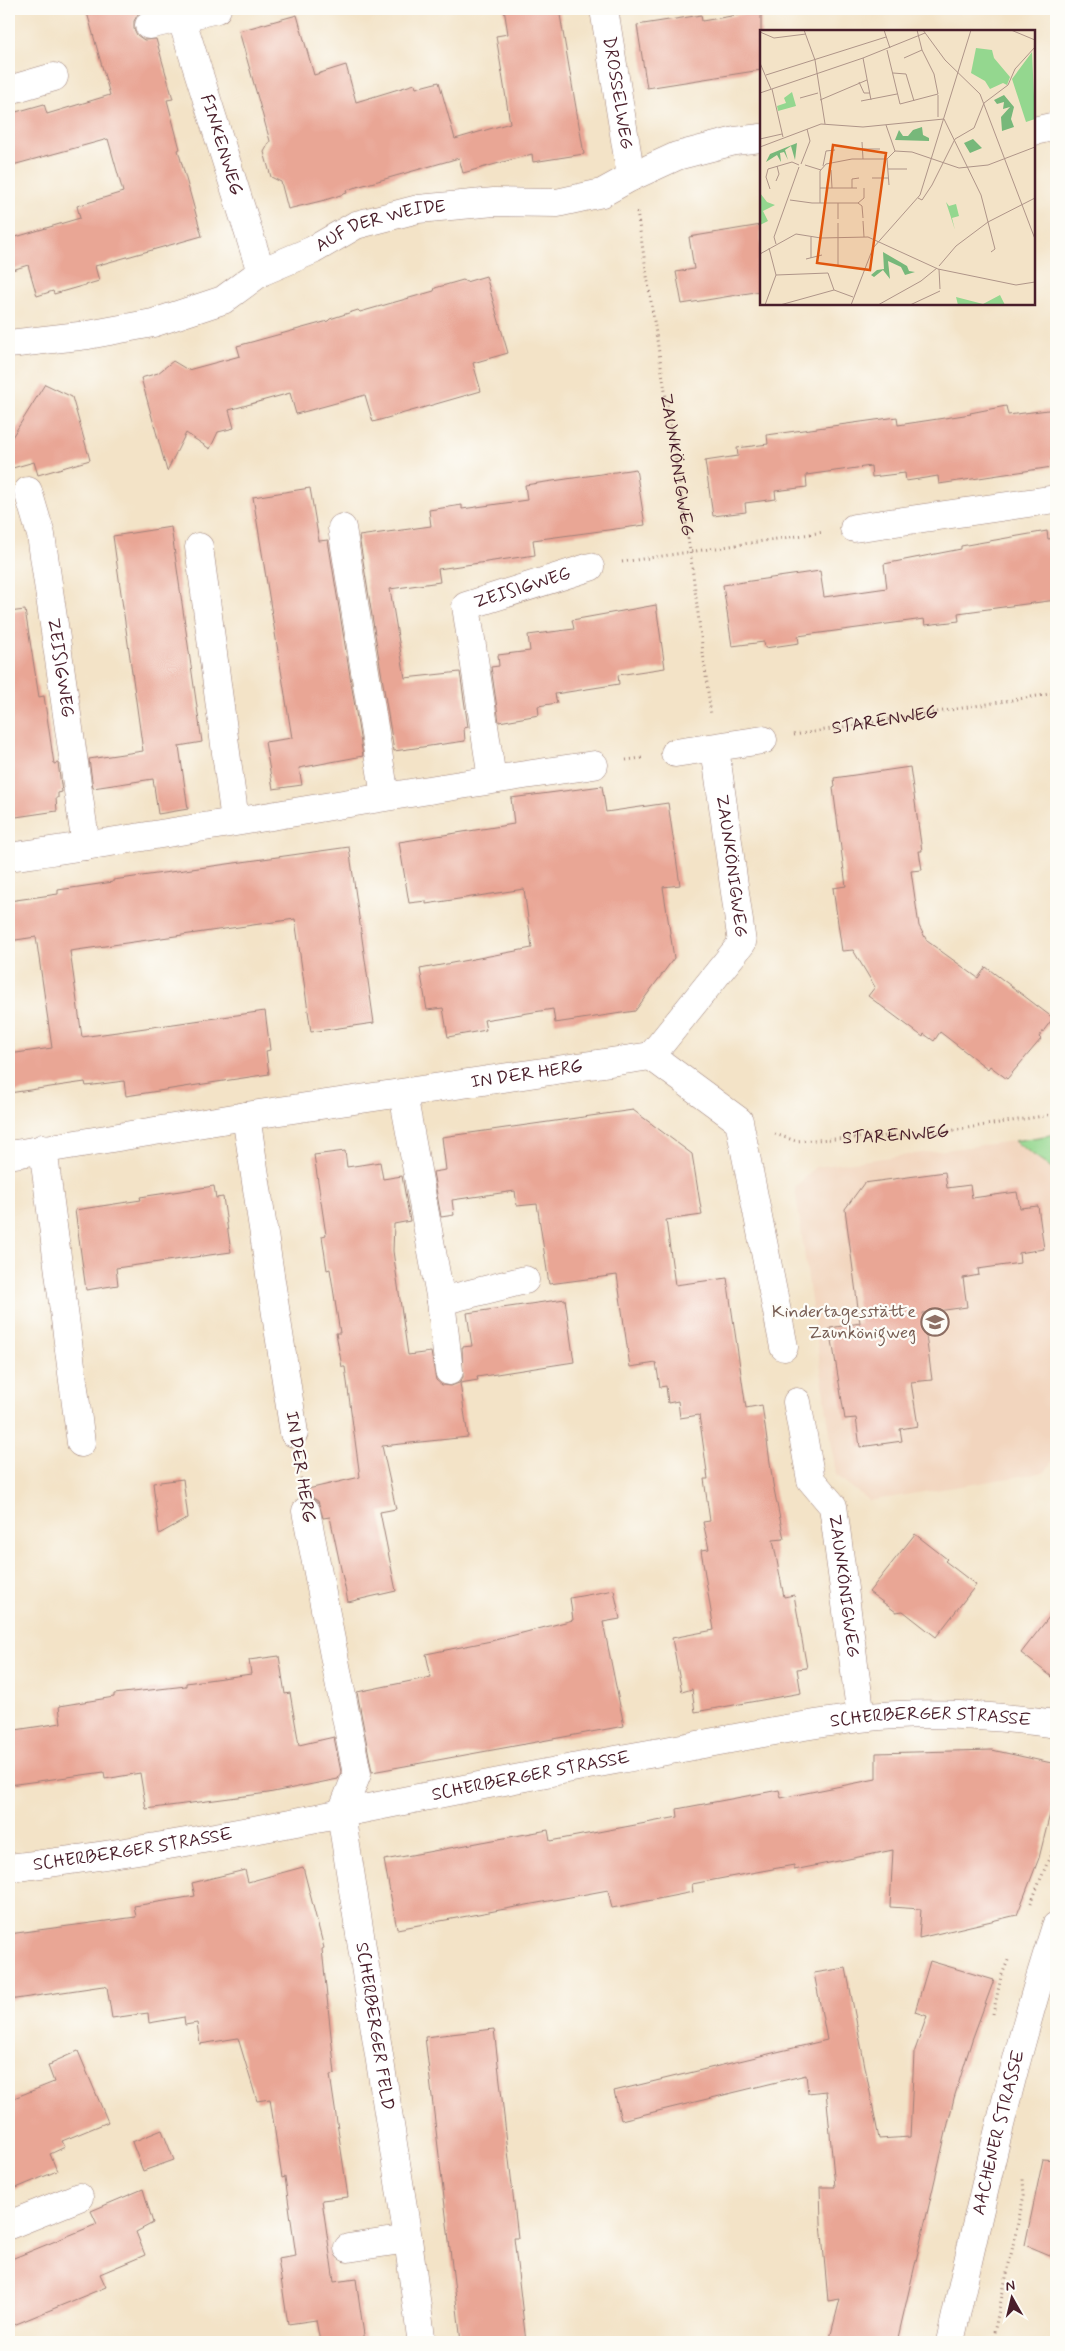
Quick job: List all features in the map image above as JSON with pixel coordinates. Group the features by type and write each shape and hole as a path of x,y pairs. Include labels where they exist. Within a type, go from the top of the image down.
{"street":[{"path":"149,25 216,9"},
{"name":"DROSSELWEG","path":"604,9 631,177"},
{"name":"FINKENWEG","path":"181,17 261,272"},
{"path":"9,90 54,77"},
{"path":"1035,131 1056,126"},
{"name":"AUF DER WEIDE","path":"9,344 88,335 153,323 223,300 261,272 313,250 356,224 418,209 494,202 557,203 602,193 631,177 677,156 735,141 760,138"},
{"name":"ZEISIGWEG","path":"28,491 41,535 86,846"},
{"path":"854,528 1056,499"},
{"path":"342,528 385,796"},
{"path":"199,547 235,820"},
{"name":"ZEISIGWEG","path":"492,779 466,606 590,568"},
{"path":"675,753 763,740"},
{"name":"ZAUNKÖNIGWEG","path":"651,1056 742,943 714,748"},
{"path":"9,857 492,779 594,765"},
{"path":"651,1056 739,1121 784,1347"},
{"name":"IN DER HERG","path":"9,1155 246,1116 651,1056"},
{"path":"403,1094 441,1300 449,1371"},
{"name":"IN DER HERG","path":"246,1116 294,1433"},
{"path":"43,1148 81,1443"},
{"path":"441,1300 525,1280"},
{"name":"ZAUNKÖNIGWEG","path":"797,1402 811,1480 833,1506 860,1718"},
{"name":"IN DER HERG","path":"306,1510 357,1774 341,1814"},
{"name":"SCHERBERGER STRASSE","path":"9,1868 96,1856 341,1814 606,1762 860,1718 936,1714 1003,1716 1056,1724"},
{"name":"SCHERBERGER FELD","path":"341,1814 408,2239 421,2337"},
{"name":"AACHENER STRASSE","path":"950,2342 996,2134 1033,1997 1056,1926"},
{"path":"9,2225 78,2197"},
{"path":"348,2248 408,2239"}],"path":[{"name":"ZAUNKÖNIGWEG","path":"631,177 663,369 690,551 714,748"},
{"path":"690,551 785,538"},
{"name":"ZEISIGWEG","path":"590,568 690,551"},
{"name":"STARENWEG","path":"763,740 1056,694"},
{"path":"594,765 675,753"},
{"name":"STARENWEG","path":"739,1121 796,1142 929,1134 1056,1114"},
{"name":"IN DER HERG","path":"294,1433 306,1510"},
{"path":"992,2342 1024,2196 1023,2176"}],"shaded area":[{"name":"Kindertagesstätte Zaunkönigweg","path":"1014,1141 1056,1171 1056,1456 1045,1472 869,1501 836,1475 795,1188 815,1167"}],"green space":[{"path":"1056,1134 1056,1171 1014,1141"}],"building":[{"path":"86,9 147,9 138,14 134,21 134,29 137,35 144,40 156,39 173,99 167,100 180,149 178,150 202,236 95,266 99,281 54,294 53,291 37,296 28,265 9,271 9,239 80,218 77,206 123,192 108,139 9,166 9,114 44,104 47,114 110,95"},
{"path":"504,9 559,9 584,154 533,162 532,154 463,173 459,158 346,190 347,193 325,200 288,209 281,182 271,177 264,152 270,141 239,31 297,15 314,75 346,65 356,102 415,84 416,88 439,82 455,139 510,123 496,36 508,34"},
{"path":"761,11 760,70 647,88 637,25 701,15 702,21"},
{"path":"760,225 760,291 682,304 676,272 694,269 689,237"},
{"path":"486,276 508,353 473,363 481,391 373,422 365,395 296,414 290,393 229,410 234,428 218,432 210,449 186,433 167,471 141,378 158,373 173,361 188,370 240,356 237,346 328,321 358,310 360,312 434,291 435,288 463,280 466,282"},
{"path":"45,384 72,397 90,460 38,475 34,462 9,469 9,442"},
{"path":"1006,406 1008,415 1056,409 1056,458 1051,459 1052,467 939,484 938,476 906,481 905,473 872,477 871,466 806,475 807,487 775,491 776,499 745,503 746,512 713,516 705,461 738,456 737,448 768,444 767,435 897,417 898,425 971,414"},
{"path":"636,469 645,525 533,540 535,555 438,569 440,582 390,589 405,678 460,672 468,727 464,728 465,741 394,751 359,536 431,526 429,510 462,505 462,509 527,500 525,485"},
{"path":"310,488 319,541 328,540 363,756 299,768 302,785 273,789 265,742 292,738 253,497"},
{"path":"171,527 202,742 179,746 188,809 158,814 153,779 93,788 89,759 143,751 113,536"},
{"path":"1047,531 1048,539 1056,538 1056,600 958,613 959,621 925,625 924,619 798,636 799,643 765,648 764,642 732,646 723,585 820,571 824,597 887,588 884,564 961,549 961,546"},
{"path":"656,605 665,668 618,675 619,684 555,694 557,703 538,706 539,715 499,722 491,667 499,666 498,655 530,651 528,635 574,629 572,620"},
{"path":"25,610 39,697 44,696 54,764 58,763 62,792 58,793 58,798 56,798 57,811 9,818 9,612"},
{"path":"910,767 922,851 919,851 922,870 911,871 919,926 927,941 978,978 986,967 1053,1018 1039,1037 1041,1039 1007,1079 990,1066 988,1069 940,1032 934,1041 924,1034 923,1037 868,996 875,987 853,950 842,951 833,888 846,886 833,788 835,787 834,778"},
{"path":"602,786 606,812 668,803 680,885 663,887 674,958 635,1011 555,1023 553,1009 484,1020 486,1030 448,1037 443,1008 427,1010 420,969 532,948 524,889 426,904 426,901 409,903 399,842 514,824 511,798"},
{"path":"349,847 374,1023 311,1032 295,919 70,951 82,1037 265,1011 270,1050 266,1051 269,1074 126,1096 124,1081 86,1086 85,1082 9,1093 9,1054 52,1048 36,937 9,941 9,901 58,894 58,890 113,882 113,880"},
{"path":"633,1110 692,1154 702,1215 666,1220 675,1285 727,1278 746,1408 762,1405 773,1484 784,1539 773,1540 784,1597 794,1595 807,1668 797,1669 801,1693 695,1712 692,1689 682,1692 672,1638 714,1630 701,1550 709,1549 703,1522 710,1521 704,1479 708,1479 699,1415 680,1418 678,1401 668,1403 666,1386 660,1387 656,1363 630,1367 617,1275 549,1284 537,1204 517,1206 515,1191 452,1200 454,1215 441,1217 433,1172 446,1170 442,1137"},
{"path":"345,1151 347,1167 380,1162 383,1179 402,1176 410,1221 394,1224 393,1251 408,1355 431,1352 436,1380 442,1385 451,1386 459,1383 463,1377 462,1347 472,1346 467,1313 565,1299 574,1362 477,1377 478,1380 460,1383 468,1437 382,1446 396,1509 380,1512 396,1591 348,1602 330,1517 323,1518 318,1501 310,1496 308,1489 360,1477 345,1367 342,1367 336,1333 340,1333 330,1269 327,1270 322,1236 326,1235 314,1155"},
{"path":"945,1172 947,1188 970,1185 972,1198 1017,1192 1020,1208 1038,1206 1044,1249 1019,1253 1020,1263 978,1269 979,1275 963,1278 967,1307 923,1313 932,1380 911,1382 918,1426 900,1429 902,1441 860,1447 856,1418 845,1419 830,1328 860,1323 845,1209 864,1183"},
{"path":"214,1186 216,1198 223,1197 231,1252 116,1268 118,1285 86,1290 75,1210 141,1200 140,1197"},
{"path":"183,1479 188,1518 159,1534 153,1483"},
{"path":"915,1534 976,1585 936,1637 903,1611 896,1612 869,1592"},
{"path":"614,1590 620,1619 603,1622 624,1726 372,1772 357,1692 431,1677 426,1654 491,1641 573,1620 570,1598"},
{"path":"1056,1608 1056,1680 1021,1653"},
{"path":"279,1656 285,1694 290,1693 299,1745 334,1737 341,1772 338,1779 268,1793 146,1809 140,1773 105,1779 104,1772 9,1785 9,1731 61,1723 59,1706 114,1697 114,1694 186,1686 186,1683 251,1674 249,1660"},
{"path":"992,1750 1056,1764 1056,1790 1039,1858 1017,1915 919,1938 921,1909 890,1907 893,1850 794,1870 794,1865 692,1884 693,1892 612,1908 608,1890 397,1929 384,1860 548,1830 550,1841 678,1817 677,1809 779,1790 781,1798 876,1779 876,1753"},
{"path":"303,1867 324,1948 322,1949 335,2074 330,2075 348,2197 322,2200 334,2282 356,2279 365,2342 320,2342 316,2320 288,2324 278,2259 296,2256 285,2177 282,2178 270,2099 257,2101 238,2038 200,2044 197,2023 185,2025 184,2017 149,2023 148,2013 112,2018 107,1987 103,1986 9,2000 9,1934 136,1917 134,1906 195,1896 192,1883 245,1870 248,1882"},
{"path":"930,1961 994,1980 972,2040 954,2098 897,2342 829,2342 840,2299 828,2301 821,2223 820,2187 835,2187 826,2091 808,2093 806,2075 621,2120 614,2091 827,2040 814,1973 846,1968 879,2139 910,2137 914,2053 927,2016 915,2012"},
{"path":"494,2029 518,2238 514,2238 526,2342 461,2342 425,2037"},
{"path":"78,2051 108,2122 62,2141 65,2147 50,2154 57,2171 9,2191 9,2100 54,2082 48,2066"},
{"path":"162,2130 174,2160 143,2171 132,2142"},
{"path":"1043,2159 1056,2160 1056,2258 1025,2245"},
{"path":"143,2189 153,2223 136,2232 145,2255 100,2274 106,2287 9,2327 9,2260 97,2224 91,2211"}],"place":[{"name":"Kindertagesstätte Zaunkönigweg","path":"935,1322"}]}
